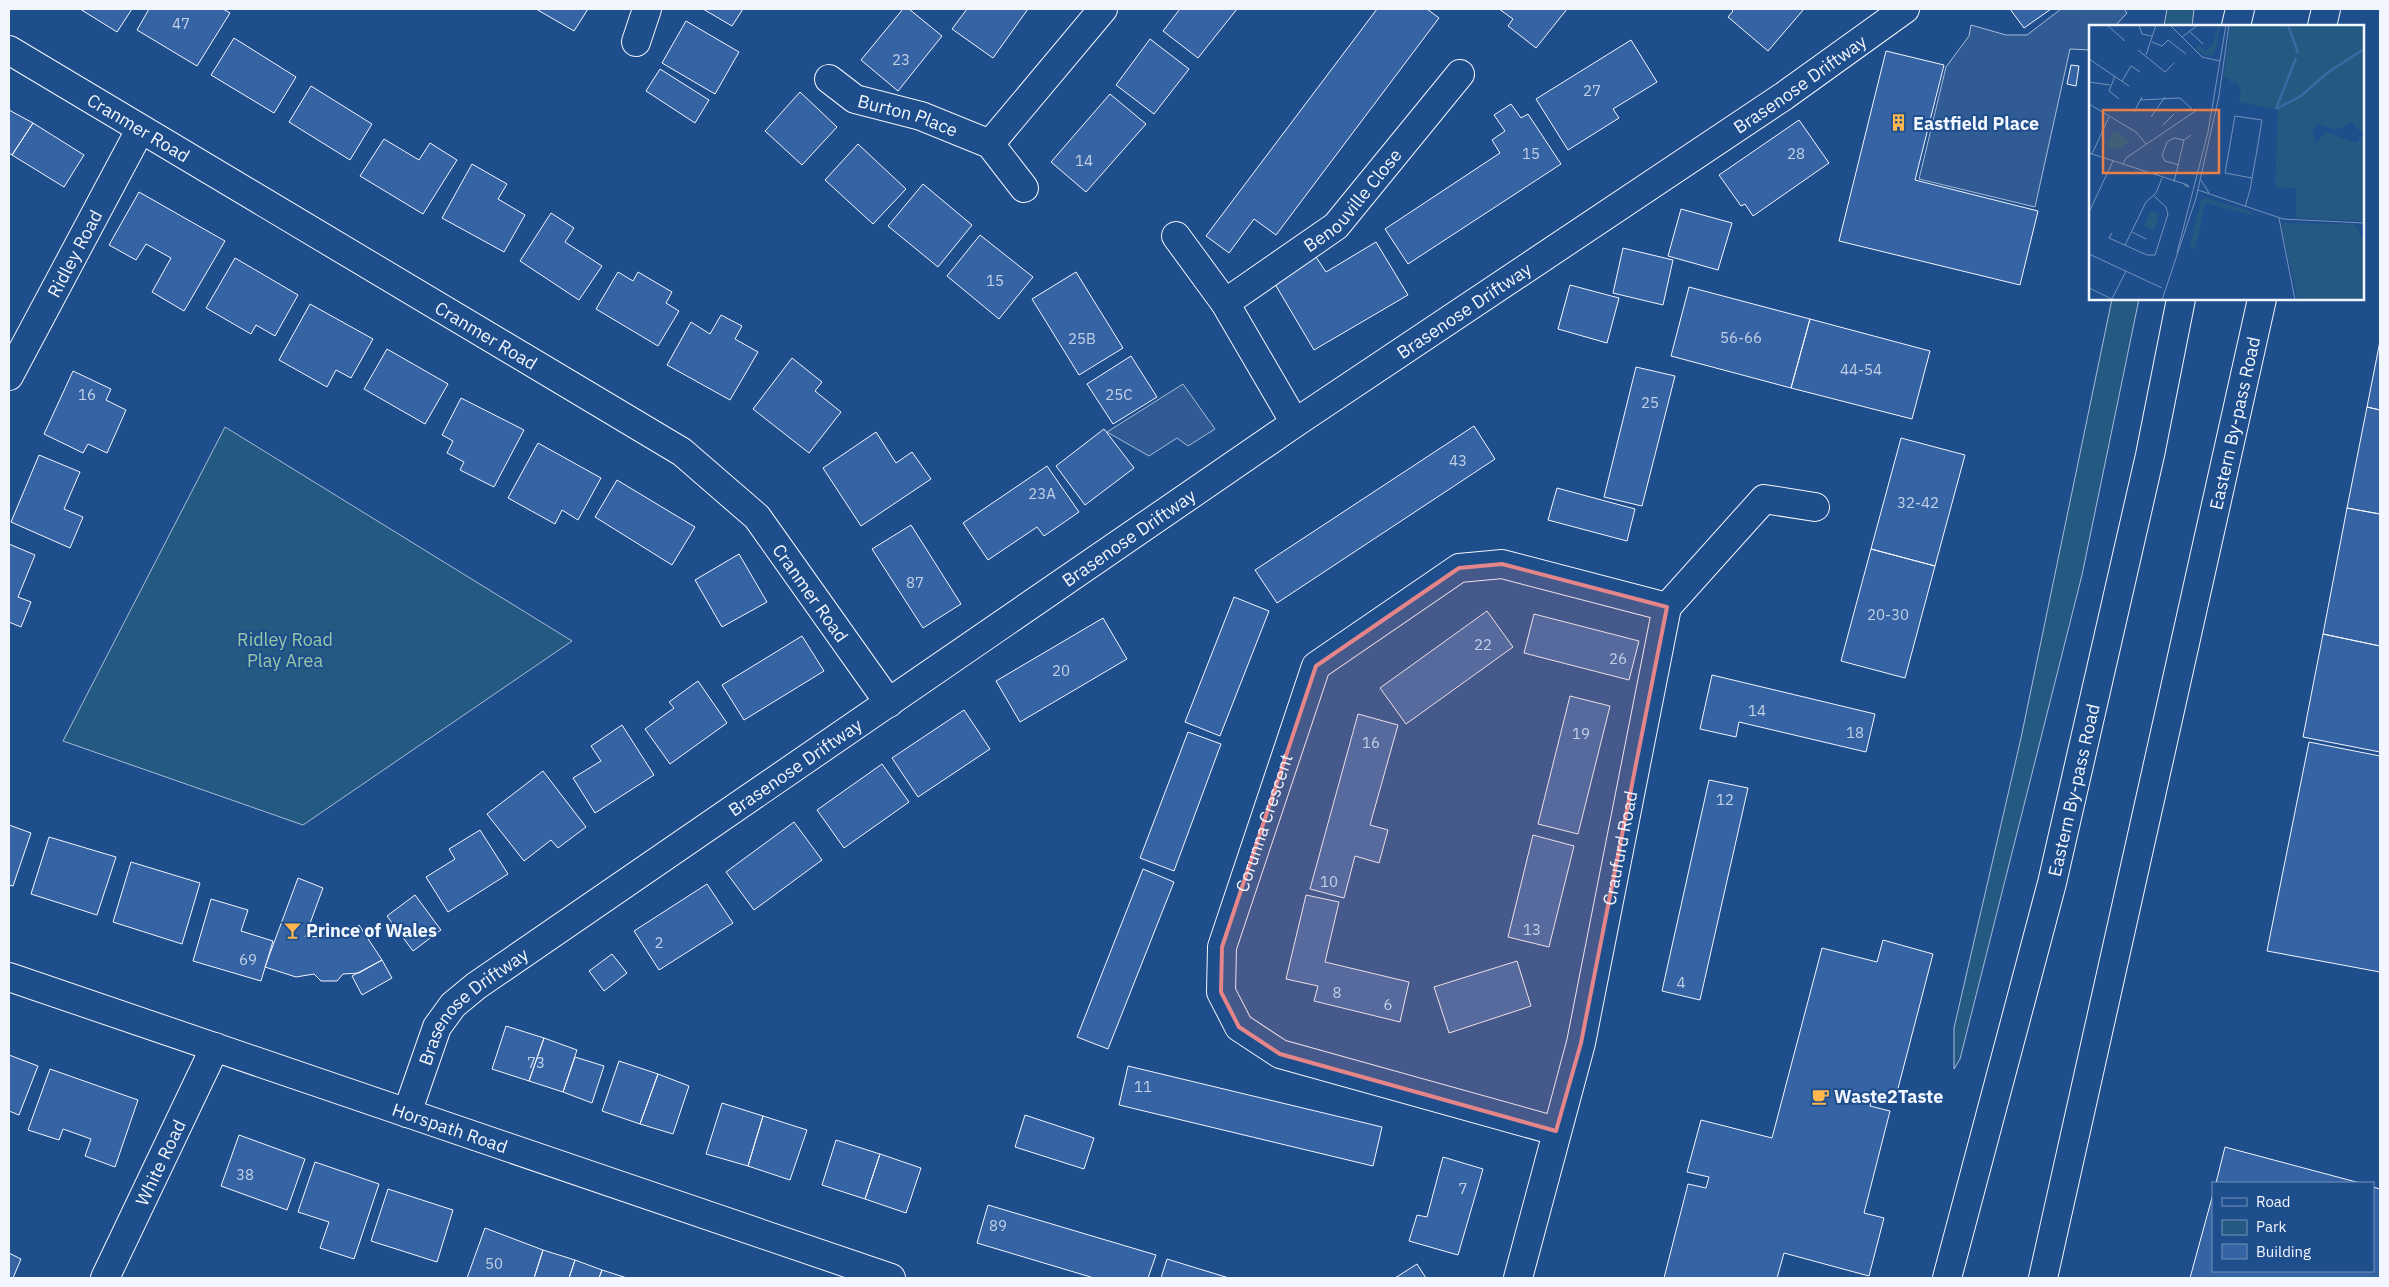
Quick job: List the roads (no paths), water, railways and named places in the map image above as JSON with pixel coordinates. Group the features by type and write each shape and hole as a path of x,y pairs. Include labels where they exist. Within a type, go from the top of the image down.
{"main road":[{"path":"636,42 647,9"},
{"path":"1024,188 990,144 1103,9"},
{"name":"Brasenose Driftway","path":"406,1113 437,1027 453,1005 492,974 1295,423 1776,102 1876,17 1905,9"},
{"path":"2236,25 2240,9"},
{"path":"2322,25 2326,9"},
{"name":"Cranmer Road","path":"9,50 140,130 682,452 757,517 888,704"},
{"name":"Benouville Close","path":"1225,303 1336,226 1460,74"},
{"name":"Burton Place","path":"829,79 855,99 921,116 990,144"},
{"name":"Ridley Road","path":"9,376 140,130"},
{"path":"1176,236 1225,303 1295,423"},
{"name":"Eastern By-pass Road","path":"1947,1278 2052,883 2150,455 2181,300"},
{"name":"Eastern By-pass Road","path":"2043,1278 2262,300"},
{"path":"1667,607 1764,499 1815,507"},
{"name":"Corunna Crescent","path":"1556,1131 1280,1054 1239,1027 1221,992 1222,947 1316,666 1459,568 1502,564 1667,607"},
{"name":"Craufurd Road","path":"1518,1278 1580,1043 1667,607"},
{"name":"Horspath Road","path":"9,977 891,1278"},
{"name":"White Road","path":"105,1278 214,1047"}],"place":[{"name":"Eastfield Place","path":"1899,123"},
{"name":"Prince of Wales","path":"292,930"},
{"name":"Waste2Taste","path":"1820,1096"}],"park label":[{"name":"Ridley Road Play Area","path":"285,649"}]}
